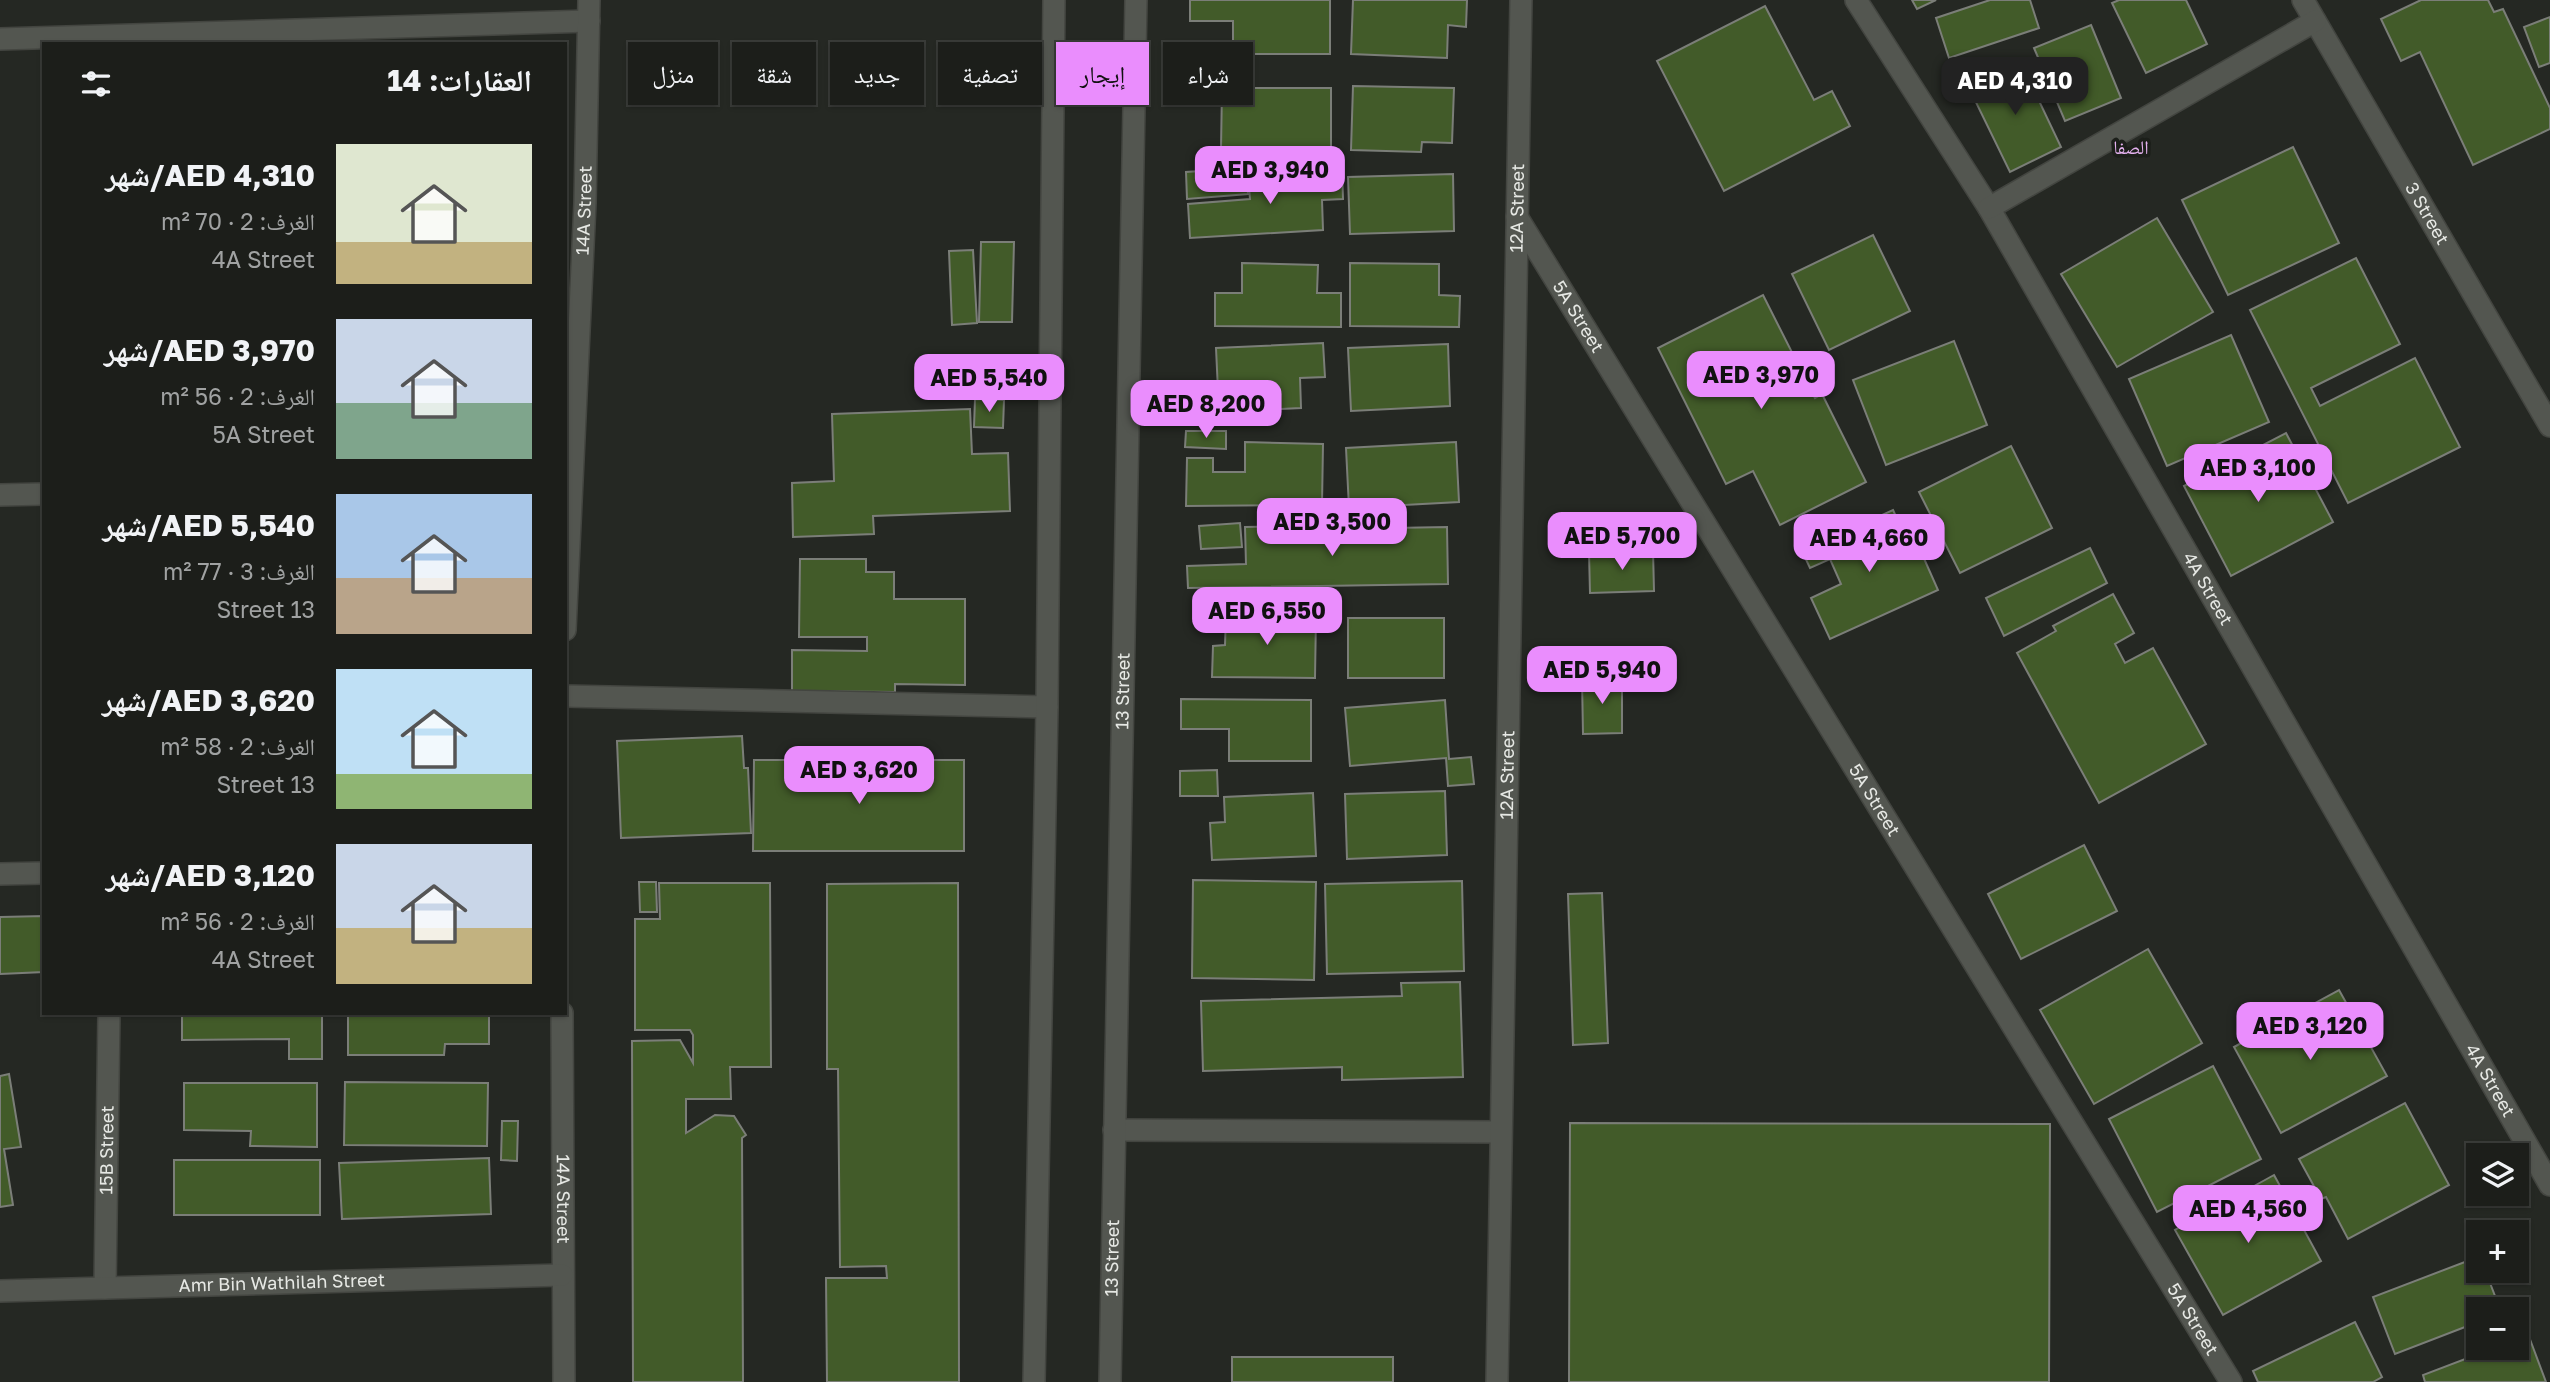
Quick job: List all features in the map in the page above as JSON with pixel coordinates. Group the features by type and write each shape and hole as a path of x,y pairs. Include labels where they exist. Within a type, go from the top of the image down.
{"street":[{"path":"1034,1382 1047,707 1054,0"},
{"name":"13 Street","path":"1110,1382 1136,0"},
{"name":"12A Street","path":"1497,1382 1521,0"},
{"name":"4A Street","path":"1856,0 1989,208 2550,1185"},
{"name":"3 Street","path":"2303,0 2550,426"},
{"path":"0,39 121,40 589,10"},
{"name":"14A Street","path":"567,587 584,217 589,10"},
{"path":"1989,208 2315,21"},
{"name":"5A Street","path":"1517,217 2231,1382"},
{"path":"0,495 42,494"},
{"path":"567,696 1047,707"},
{"path":"0,874 42,873"},
{"name":"15B Street","path":"105,1288 109,1015"},
{"name":"14A Street","path":"562,1015 564,1382"},
{"path":"1114,1130 1502,1132"},
{"name":"Amr Bin Wathilah Street","path":"0,1291 562,1275"}],"building":[{"path":"1190,0 1330,0 1330,54 1253,54 1253,42 1233,42 1233,21 1190,21"},
{"path":"1353,0 1467,0 1466,27 1448,25 1447,58 1351,54"},
{"path":"1912,0 1936,0 1917,9"},
{"path":"1990,0 2030,0 2039,28 1949,58 1936,18"},
{"path":"2119,0 2186,0 2207,44 2146,73 2112,3"},
{"path":"2421,0 2488,0 2494,12 2503,9 2550,108 2550,129 2473,165 2420,52 2401,61 2381,19"},
{"path":"1765,6 1814,100 1832,91 1850,126 1724,191 1657,61"},
{"path":"2550,17 2550,63 2539,67 2524,27"},
{"path":"2091,25 2121,98 2065,121 2034,48"},
{"path":"2021,63 2061,147 2010,172 1969,88"},
{"path":"1353,86 1454,88 1452,143 1422,142 1421,152 1351,150"},
{"path":"1253,88 1331,88 1331,150 1221,149 1222,105 1253,105"},
{"path":"2293,147 2339,243 2228,295 2182,200"},
{"path":"1246,168 1248,194 1187,199 1186,172"},
{"path":"1342,168 1343,199 1322,200 1323,230 1190,238 1188,204 1250,199 1248,175"},
{"path":"1453,174 1454,231 1350,234 1348,177"},
{"path":"2157,218 2213,312 2117,367 2061,274"},
{"path":"1873,235 1910,311 1829,350 1792,274"},
{"path":"981,242 1014,242 1012,322 979,322"},
{"path":"973,250 977,323 952,325 949,251"},
{"path":"2356,258 2400,344 2311,388 2320,406 2415,358 2460,447 2348,503 2250,310"},
{"path":"1242,263 1318,265 1317,293 1341,293 1341,327 1215,326 1215,293 1242,293"},
{"path":"1350,263 1439,264 1439,295 1460,296 1459,327 1350,326"},
{"path":"1763,295 1815,398 1822,394 1866,482 1780,525 1753,471 1726,484 1658,348"},
{"path":"2231,335 2269,422 2167,466 2129,379"},
{"path":"1954,341 1987,425 1886,465 1853,380"},
{"path":"1323,343 1325,377 1300,378 1301,408 1219,412 1216,348"},
{"path":"1448,344 1450,406 1351,411 1348,348"},
{"path":"975,399 1004,400 1003,428 974,427"},
{"path":"970,409 972,454 1008,453 1010,511 873,516 874,534 793,537 792,483 834,481 832,414"},
{"path":"1186,431 1226,431 1226,449 1185,447"},
{"path":"2286,433 2333,522 2231,576 2184,486"},
{"path":"1245,442 1323,444 1322,505 1186,506 1187,458 1213,458 1213,472 1245,472"},
{"path":"1456,442 1459,502 1349,508 1346,448"},
{"path":"2011,446 2052,528 1960,573 1919,492"},
{"path":"1893,510 1911,549 1918,545 1938,590 1830,639 1811,598 1841,584 1830,559 1810,568 1802,551"},
{"path":"1240,523 1242,547 1201,549 1199,526"},
{"path":"1335,525 1335,529 1447,527 1448,584 1188,588 1187,566 1246,564 1245,527"},
{"path":"2090,548 2107,583 2004,636 1986,598"},
{"path":"1653,550 1654,591 1590,593 1589,552"},
{"path":"800,559 866,559 866,572 894,572 894,599 965,599 965,685 895,684 895,692 792,691 792,650 867,651 867,637 799,637"},
{"path":"2113,594 2134,633 2115,644 2125,663 2153,648 2206,744 2099,803 2017,653 2056,631 2053,626"},
{"path":"1226,614 1316,615 1315,678 1212,677 1213,646 1225,645"},
{"path":"1348,618 1444,618 1444,678 1348,678"},
{"path":"1582,679 1622,679 1622,733 1583,734"},
{"path":"1181,699 1311,700 1311,761 1229,761 1229,729 1181,729"},
{"path":"1445,700 1449,759 1471,757 1474,784 1448,786 1446,758 1350,766 1345,708"},
{"path":"742,736 744,768 748,768 751,833 621,838 617,741"},
{"path":"754,760 964,760 964,851 753,851"},
{"path":"1217,770 1218,796 1180,796 1180,771"},
{"path":"1445,791 1447,855 1347,859 1345,794"},
{"path":"1313,793 1316,856 1212,860 1210,823 1225,822 1224,797"},
{"path":"2084,845 2117,911 2021,959 1988,894"},
{"path":"1193,880 1316,882 1314,980 1192,978"},
{"path":"1462,881 1464,971 1327,974 1325,884"},
{"path":"639,882 656,882 657,912 640,912"},
{"path":"659,883 770,883 771,1067 730,1067 731,1099 686,1099 686,1133 715,1115 734,1116 746,1135 742,1138 743,1382 633,1382 632,1041 680,1040 693,1063 693,1035 690,1030 635,1030 635,919 660,919"},
{"path":"958,883 959,1382 827,1382 826,1278 887,1278 886,1266 840,1267 838,1069 827,1069 827,884"},
{"path":"1602,893 1608,1043 1573,1045 1568,894"},
{"path":"42,916 42,972 0,974 0,917"},
{"path":"2148,949 2202,1043 2094,1104 2040,1010"},
{"path":"1460,982 1463,1077 1342,1080 1342,1067 1203,1071 1201,1001 1402,996 1401,983"},
{"path":"2339,990 2387,1076 2281,1133 2234,1047"},
{"path":"182,1015 322,1015 322,1059 289,1059 289,1039 182,1040"},
{"path":"348,1015 489,1015 489,1044 445,1044 444,1055 348,1055"},
{"path":"2213,1066 2261,1159 2157,1212 2109,1119"},
{"path":"9,1074 21,1147 4,1149 13,1205 0,1207 0,1076"},
{"path":"345,1082 488,1083 487,1146 344,1145"},
{"path":"184,1083 317,1083 317,1147 250,1146 251,1131 184,1130"},
{"path":"2405,1103 2449,1185 2348,1239 2326,1197 2321,1199 2299,1159"},
{"path":"502,1121 518,1121 517,1161 501,1160"},
{"path":"1570,1123 2050,1124 2049,1382 1569,1382"},
{"path":"489,1158 491,1214 342,1219 339,1163"},
{"path":"174,1160 320,1160 320,1215 174,1215"},
{"path":"2274,1175 2321,1261 2223,1315 2175,1230"},
{"path":"2466,1262 2466,1283 2490,1283 2495,1297 2466,1297 2466,1327 2395,1354 2373,1297"},
{"path":"2355,1322 2382,1377 2373,1382 2258,1382 2253,1371"},
{"path":"2529,1337 2546,1382 2425,1382 2423,1375 2466,1359 2529,1360"},
{"path":"1232,1357 1393,1357 1393,1382 1232,1382"}],"district":[{"name":"الصفا","path":"2131,147"}]}
